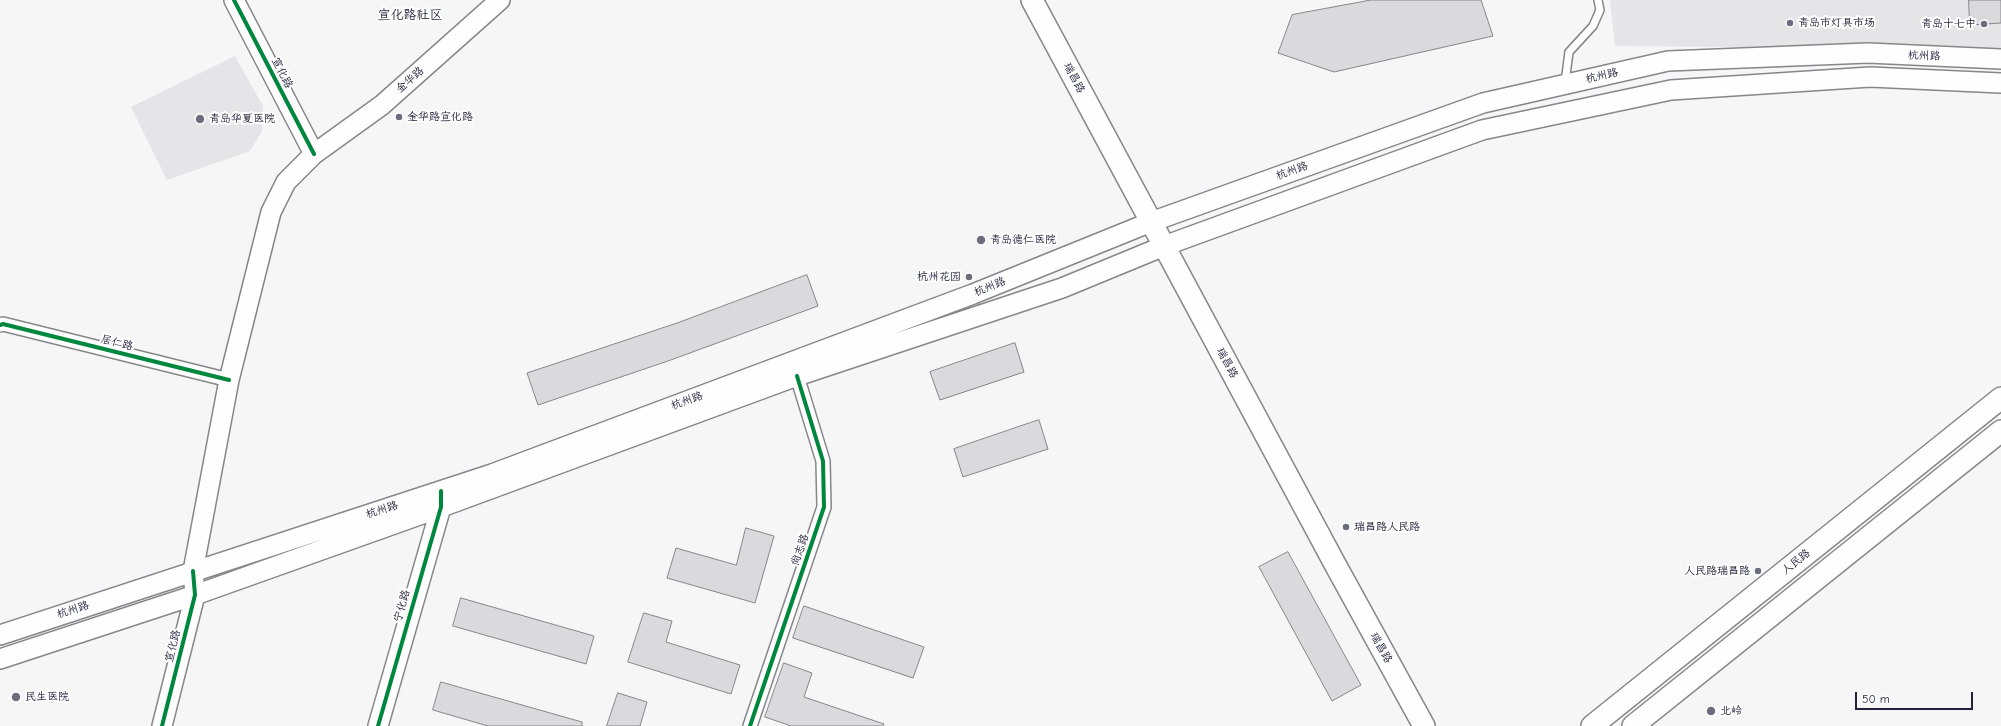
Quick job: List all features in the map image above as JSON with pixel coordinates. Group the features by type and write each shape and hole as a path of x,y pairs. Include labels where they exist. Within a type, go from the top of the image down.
{"main road":[{"name":"宣化路","path":"162,726 195,595 193,570 230,380 271,212 286,182 314,154 234,0"},
{"name":"金华路","path":"314,154 382,105 500,0"},
{"name":"瑞昌路","path":"1032,0 1336,566 1424,726"},
{"name":"杭州路","path":"0,635 193,570 441,499 492,474 966,297 1151,222 1483,103 1668,61 1868,53 2001,59"},
{"name":"杭州路","path":"0,659 195,595 441,499 797,376 1062,288 1164,246 1482,130 1671,90 1870,77 2001,83"},
{"name":"人民路","path":"1592,726 2001,398"},
{"path":"1633,726 2001,431"},
{"name":"宁化路","path":"378,726 441,499"}],"street":[{"name":"居仁路","path":"0,325 3,324 230,380"},
{"name":"尚志路","path":"750,726 824,506 823,461 797,376"}],"lane":[{"path":"1565,84 1569,52 1593,26 1600,10 1598,0"}],"shaded area":[{"name":"青岛市灯具市场","path":"1610,0 2001,0 2001,48 1615,46"},
{"name":"青岛华夏医院","path":"235,56 263,106 262,131 250,151 167,180 131,107"}],"building":[{"path":"1371,0 1481,0 1493,36 1334,72 1278,53 1292,15"},
{"path":"1969,0 2001,0 2001,23 1970,25"},
{"path":"807,275 818,306 668,361 538,405 527,373 677,323"},
{"path":"1015,343 1024,372 940,400 930,372"},
{"path":"1039,420 1048,449 963,477 954,449"},
{"path":"746,528 774,536 755,603 667,578 676,548 736,565"},
{"path":"1288,552 1361,685 1332,701 1259,567"},
{"path":"461,598 594,636 586,664 453,626"},
{"path":"804,606 924,647 913,678 793,638"},
{"path":"644,613 672,621 666,642 740,665 731,694 628,662"},
{"path":"784,663 812,673 804,697 884,724 883,726 791,726 765,717"},
{"path":"441,682 582,722 582,726 488,726 433,710"},
{"path":"618,693 647,702 640,726 607,726"}],"cycle path":[{"path":"234,0 314,154"},
{"path":"0,325 3,324 229,380"},
{"path":"750,726 824,507 823,461 797,376"},
{"path":"378,726 441,507 441,491"},
{"path":"162,726 195,595 193,571"}],"place":[{"name":"青岛市灯具市场","path":"1790,23"},
{"name":"青岛十七中","path":"1984,24"},
{"name":"金华路宣化路","path":"399,117"},
{"name":"青岛华夏医院","path":"200,119"},
{"name":"青岛德仁医院","path":"981,240"},
{"name":"杭州花园","path":"969,277"},
{"name":"瑞昌路人民路","path":"1346,527"},
{"name":"人民路瑞昌路","path":"1758,571"},
{"name":"民生医院","path":"16,697"},
{"name":"北岭","path":"1711,711"}],"district":[{"name":"宣化路社区","path":"410,15"}]}
